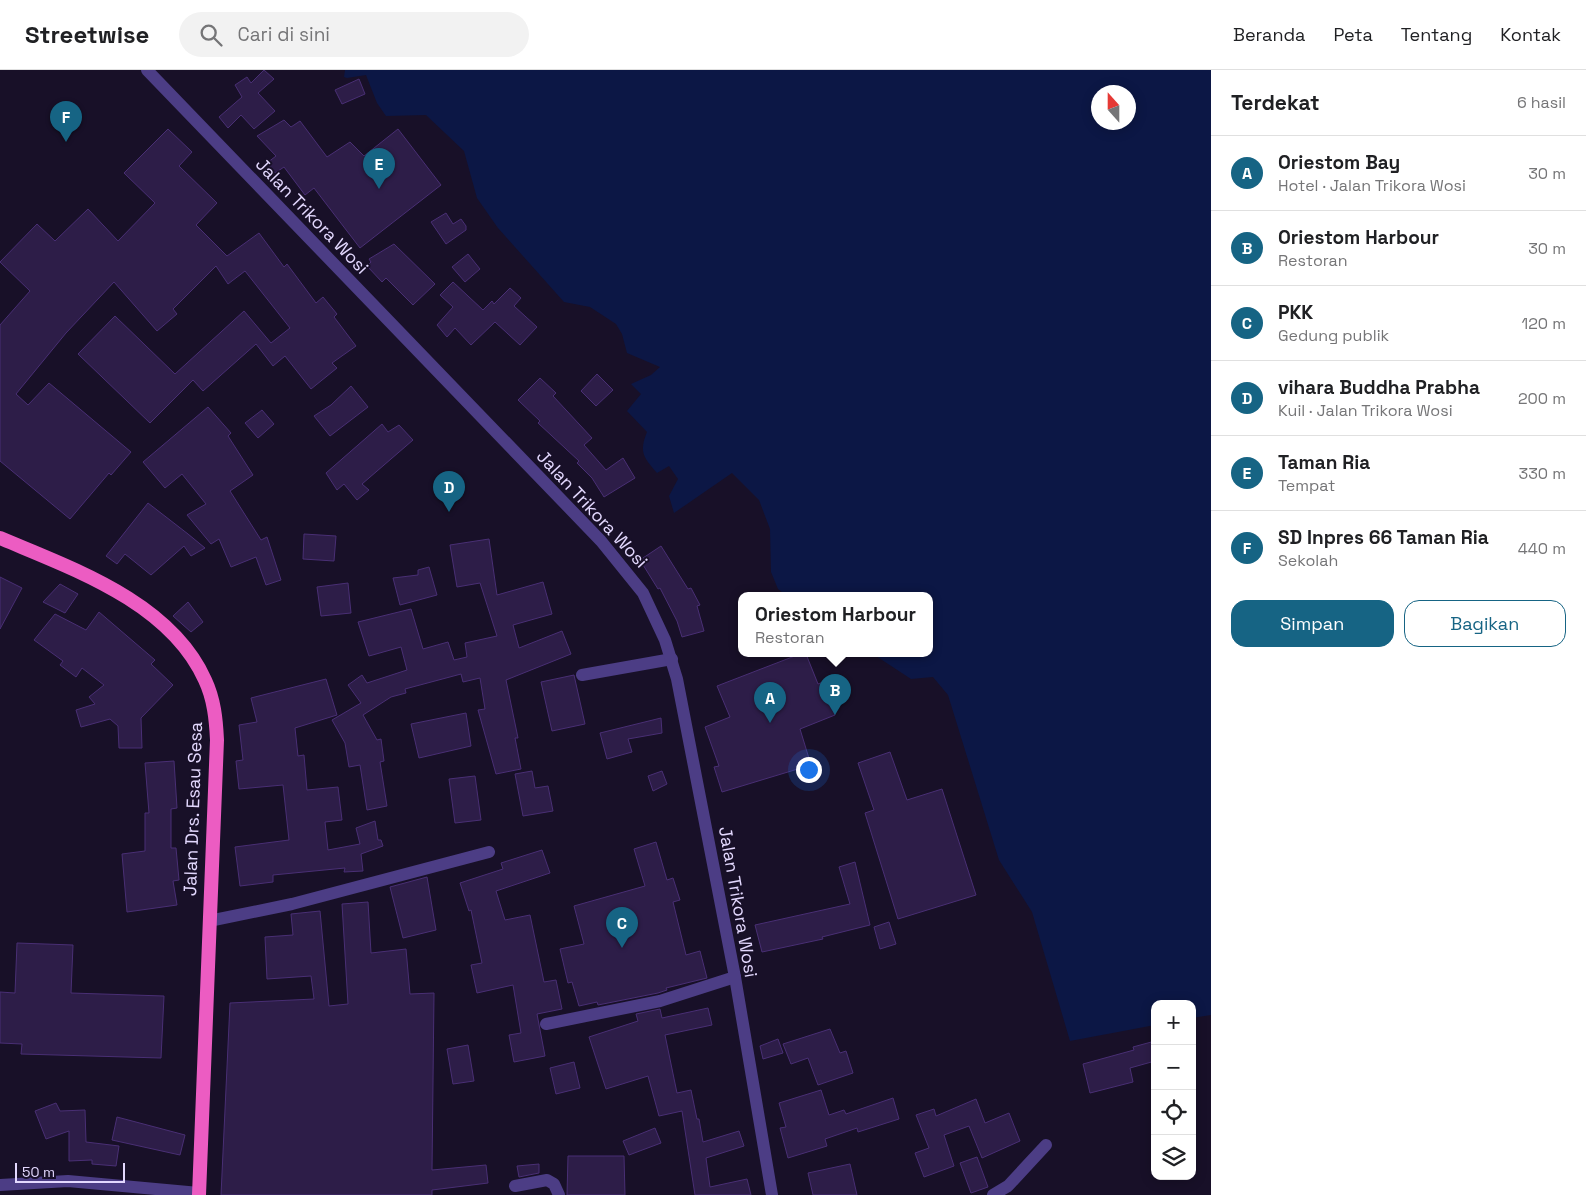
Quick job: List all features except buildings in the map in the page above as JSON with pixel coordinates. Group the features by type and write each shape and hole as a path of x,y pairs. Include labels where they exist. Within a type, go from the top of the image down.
{"highway":[{"name":"Jalan Drs. Esau Sesa","path":"0,538 102,582 131,600 177,639 206,680 214,708 217,740 199,1194"}],"street":[{"name":"Jalan Trikora Wosi","path":"147,70 601,541 643,592 672,659 691,746 772,1195"},
{"path":"582,676 672,659"},
{"path":"209,921 292,904 489,852"},
{"path":"546,1024 653,1002 734,977"},
{"path":"993,1195 1008,1186 1046,1145"},
{"path":"0,1185 68,1180 199,1194"},
{"path":"515,1186 547,1180 554,1184 559,1195"}],"shaded area":[{"path":"345,70 1211,70 1211,1015 1196,1017 1196,1000 1151,1000 1151,1026 1070,1041 1032,912 999,860 948,695 933,677 911,679 878,657 933,657 933,592 782,592 778,589 771,572 770,529 759,500 732,473 674,513 669,496 678,479 669,466 657,473 648,463 643,450 647,432 627,411 641,394 631,384 651,375 660,367 627,353 622,334 616,324 590,307 564,302 498,228 477,198 464,151 426,115 386,116 377,103 366,75 344,77"}],"place":[{"name":"SD Inpres 66 Taman Ria","path":"66,142"},
{"name":"Taman Ria","path":"379,189"},
{"name":"vihara Buddha Prabha","path":"449,512"},
{"name":"Oriestom Harbour","path":"835,715"},
{"name":"Oriestom Bay","path":"770,723"},
{"name":"PKK","path":"622,948"}]}
